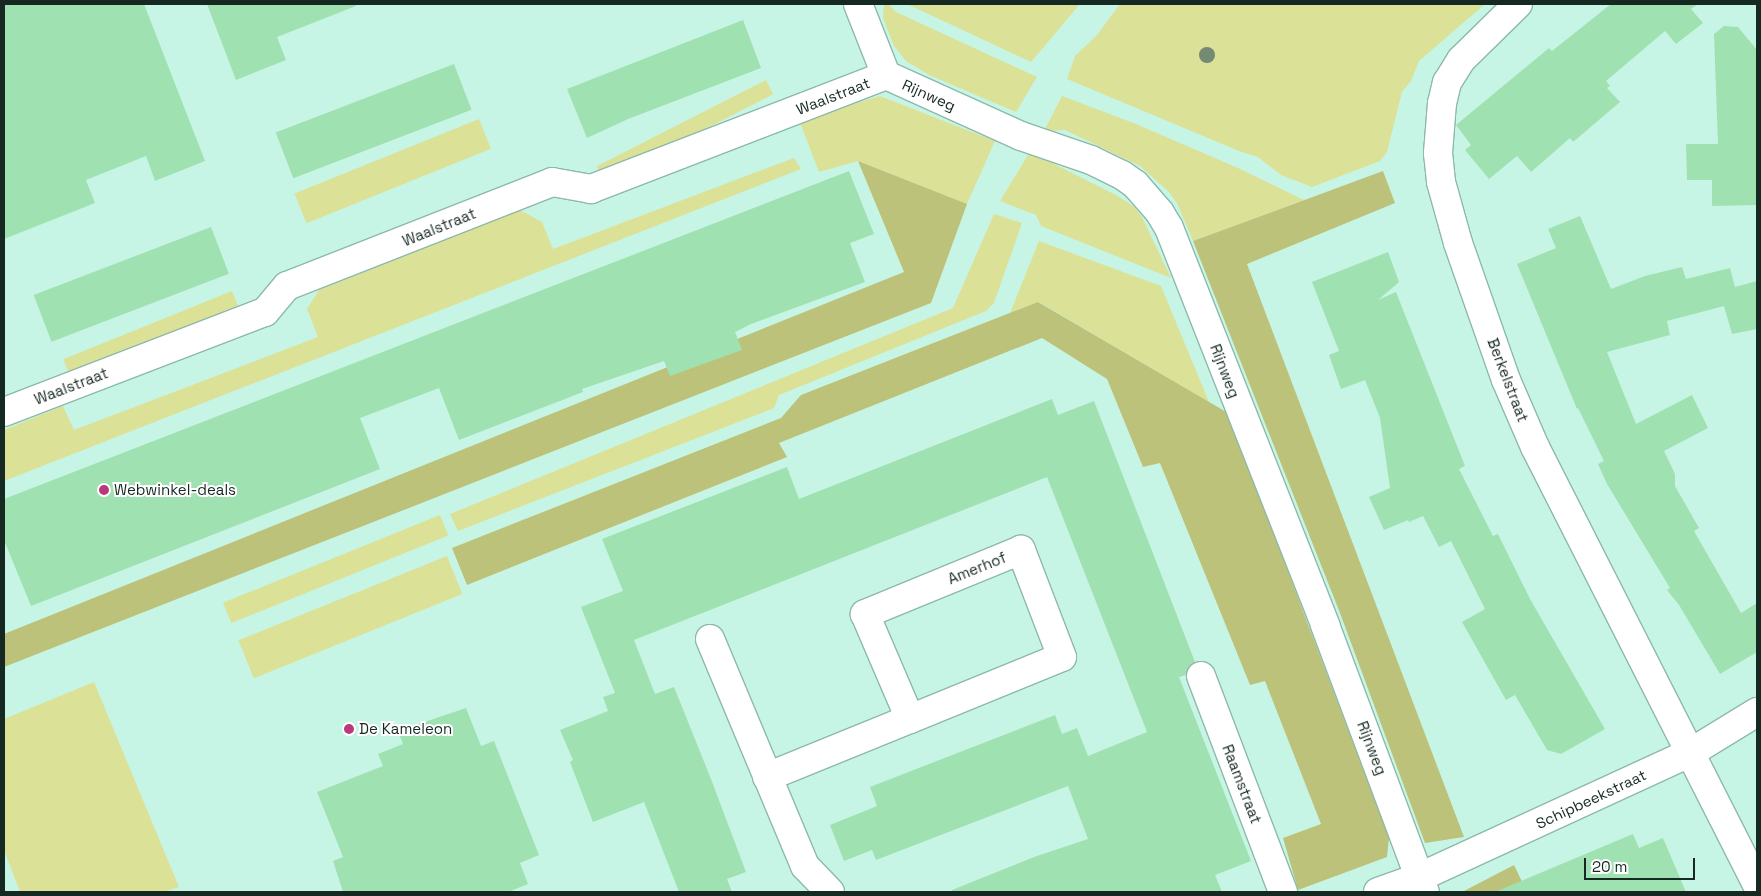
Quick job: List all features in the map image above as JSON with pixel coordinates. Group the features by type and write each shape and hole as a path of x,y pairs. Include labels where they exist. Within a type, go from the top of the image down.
{"street":[{"name":"Rijnweg","path":"858,4 886,75 1021,136 1091,160 1122,175 1135,184 1160,213 1169,228 1325,625 1423,884"},
{"name":"Berkelstraat","path":"1518,4 1461,60 1448,82 1442,103 1438,154 1440,182 1506,380 1531,438 1757,885"},
{"name":"Waalstraat","path":"4,412 265,312 287,286 552,182 591,189 886,75"},
{"name":"Amerhof","path":"767,777 910,719 1062,657 1020,550 865,614 910,719"},
{"path":"710,639 805,866 830,892"},
{"name":"Raamstraat","path":"1201,676 1283,892"},
{"name":"Schipbeekstraat","path":"1378,892 1423,884 1690,753 1757,712"}],"green space":[{"path":"884,4 889,4 896,12 1037,77 1016,112 929,75 906,61 894,46 883,18"},
{"path":"907,4 1080,4 1031,62"},
{"path":"1120,4 1485,4 1419,61 1411,81 1402,92 1387,152 1380,161 1312,187 1281,175 1258,157 1239,151 1067,79 1075,56 1097,35"},
{"path":"766,80 773,94 604,181 597,166"},
{"path":"880,96 995,141 967,204 858,161 819,172 799,120"},
{"path":"1062,96 1136,124 1238,168 1304,200 1193,241 1177,203 1168,191 1140,166 1065,130 1044,131"},
{"path":"479,119 491,149 306,223 294,194"},
{"path":"1031,150 1049,157 1054,164 1116,195 1133,206 1142,217 1171,278 1041,226 1036,215 1000,201"},
{"path":"794,158 801,169 4,481 4,430 63,406 74,430 318,337 307,309 319,290 520,210 542,222 553,249"},
{"path":"858,161 967,204 931,303 4,667 4,634 904,272"},
{"path":"1383,171 1395,203 1247,264 1464,837 1425,843 1340,613 1193,241"},
{"path":"994,214 1022,223 994,303 986,311 779,395 774,408 458,531 450,514 953,308"},
{"path":"1039,241 1161,286 1209,402 1039,302 1010,313"},
{"path":"232,291 238,306 69,374 63,359"},
{"path":"1038,302 1228,413 1389,838 1387,857 1298,890 1283,838 1321,824 1265,681 1250,685 1160,463 1143,467 1107,379 1042,338 779,443 787,457 467,585 452,548 781,418 801,395"},
{"path":"440,515 448,535 231,623 223,603"},
{"path":"447,556 462,594 254,678 238,640"},
{"path":"94,682 179,887 164,892 20,892 4,850 4,719"},
{"path":"1514,865 1527,892 1462,892"}],"building":[{"path":"4,4 144,4 205,161 155,181 146,156 86,180 95,203 4,239"},
{"path":"207,4 355,4 356,6 277,37 286,60 236,80"},
{"path":"1611,4 1698,4 1691,9 1703,23 1676,44 1665,31 1606,81 1610,86 1607,88 1620,102 1573,142 1570,138 1531,172 1517,156 1489,179 1465,150 1471,145 1456,125 1549,48 1552,51"},
{"path":"743,20 761,68 628,119 587,138 567,89"},
{"path":"1724,26 1738,27 1757,50 1757,205 1712,206 1712,180 1687,180 1686,144 1718,144 1714,34"},
{"path":"454,64 472,110 293,178 276,132"},
{"path":"849,171 874,234 850,243 865,282 751,324 735,332 742,350 670,376 664,361 582,389 583,392 459,440 439,388 360,418 380,469 31,606 4,540 4,499"},
{"path":"1580,216 1611,289 1645,276 1682,267 1686,279 1730,268 1735,287 1757,281 1757,329 1732,334 1724,306 1667,321 1670,335 1607,352 1636,424 1692,395 1708,428 1664,451 1675,474 1675,486 1699,528 1694,531 1741,613 1757,603 1757,652 1720,674 1679,605 1667,590 1670,588 1607,484 1598,464 1604,461 1577,409 1517,264 1556,248 1548,229"},
{"path":"211,227 229,274 52,342 34,295"},
{"path":"1388,252 1399,282 1378,300 1396,292 1465,466 1459,469 1493,536 1498,534 1530,599 1605,729 1561,754 1547,750 1515,695 1506,700 1462,622 1485,609 1451,541 1439,547 1423,516 1384,530 1369,497 1390,488 1380,418 1365,380 1341,389 1329,355 1339,351 1312,282"},
{"path":"1052,399 1058,415 1094,401 1195,662 1189,667 1186,675 1179,677 1251,861 1215,875 1222,892 952,892 952,890 1034,857 1088,839 1068,786 876,860 872,850 844,861 830,825 877,806 870,787 1055,715 1062,734 1077,728 1088,756 1147,732 1047,477 634,640 655,694 674,687 711,779 746,872 727,879 732,892 679,892 644,802 593,822 570,762 573,760 560,730 608,711 603,697 615,693 581,607 623,591 602,539 787,467 799,499"},
{"path":"466,708 481,746 494,741 539,855 520,863 528,884 508,892 343,892 333,861 343,857 317,792 383,766 378,754 403,744 398,731"},
{"path":"1633,834 1639,848 1663,838 1686,892 1495,892"}],"place":[{"name":"Webwinkel-deals","path":"104,490"},
{"name":"De Kameleon","path":"349,729"}]}
